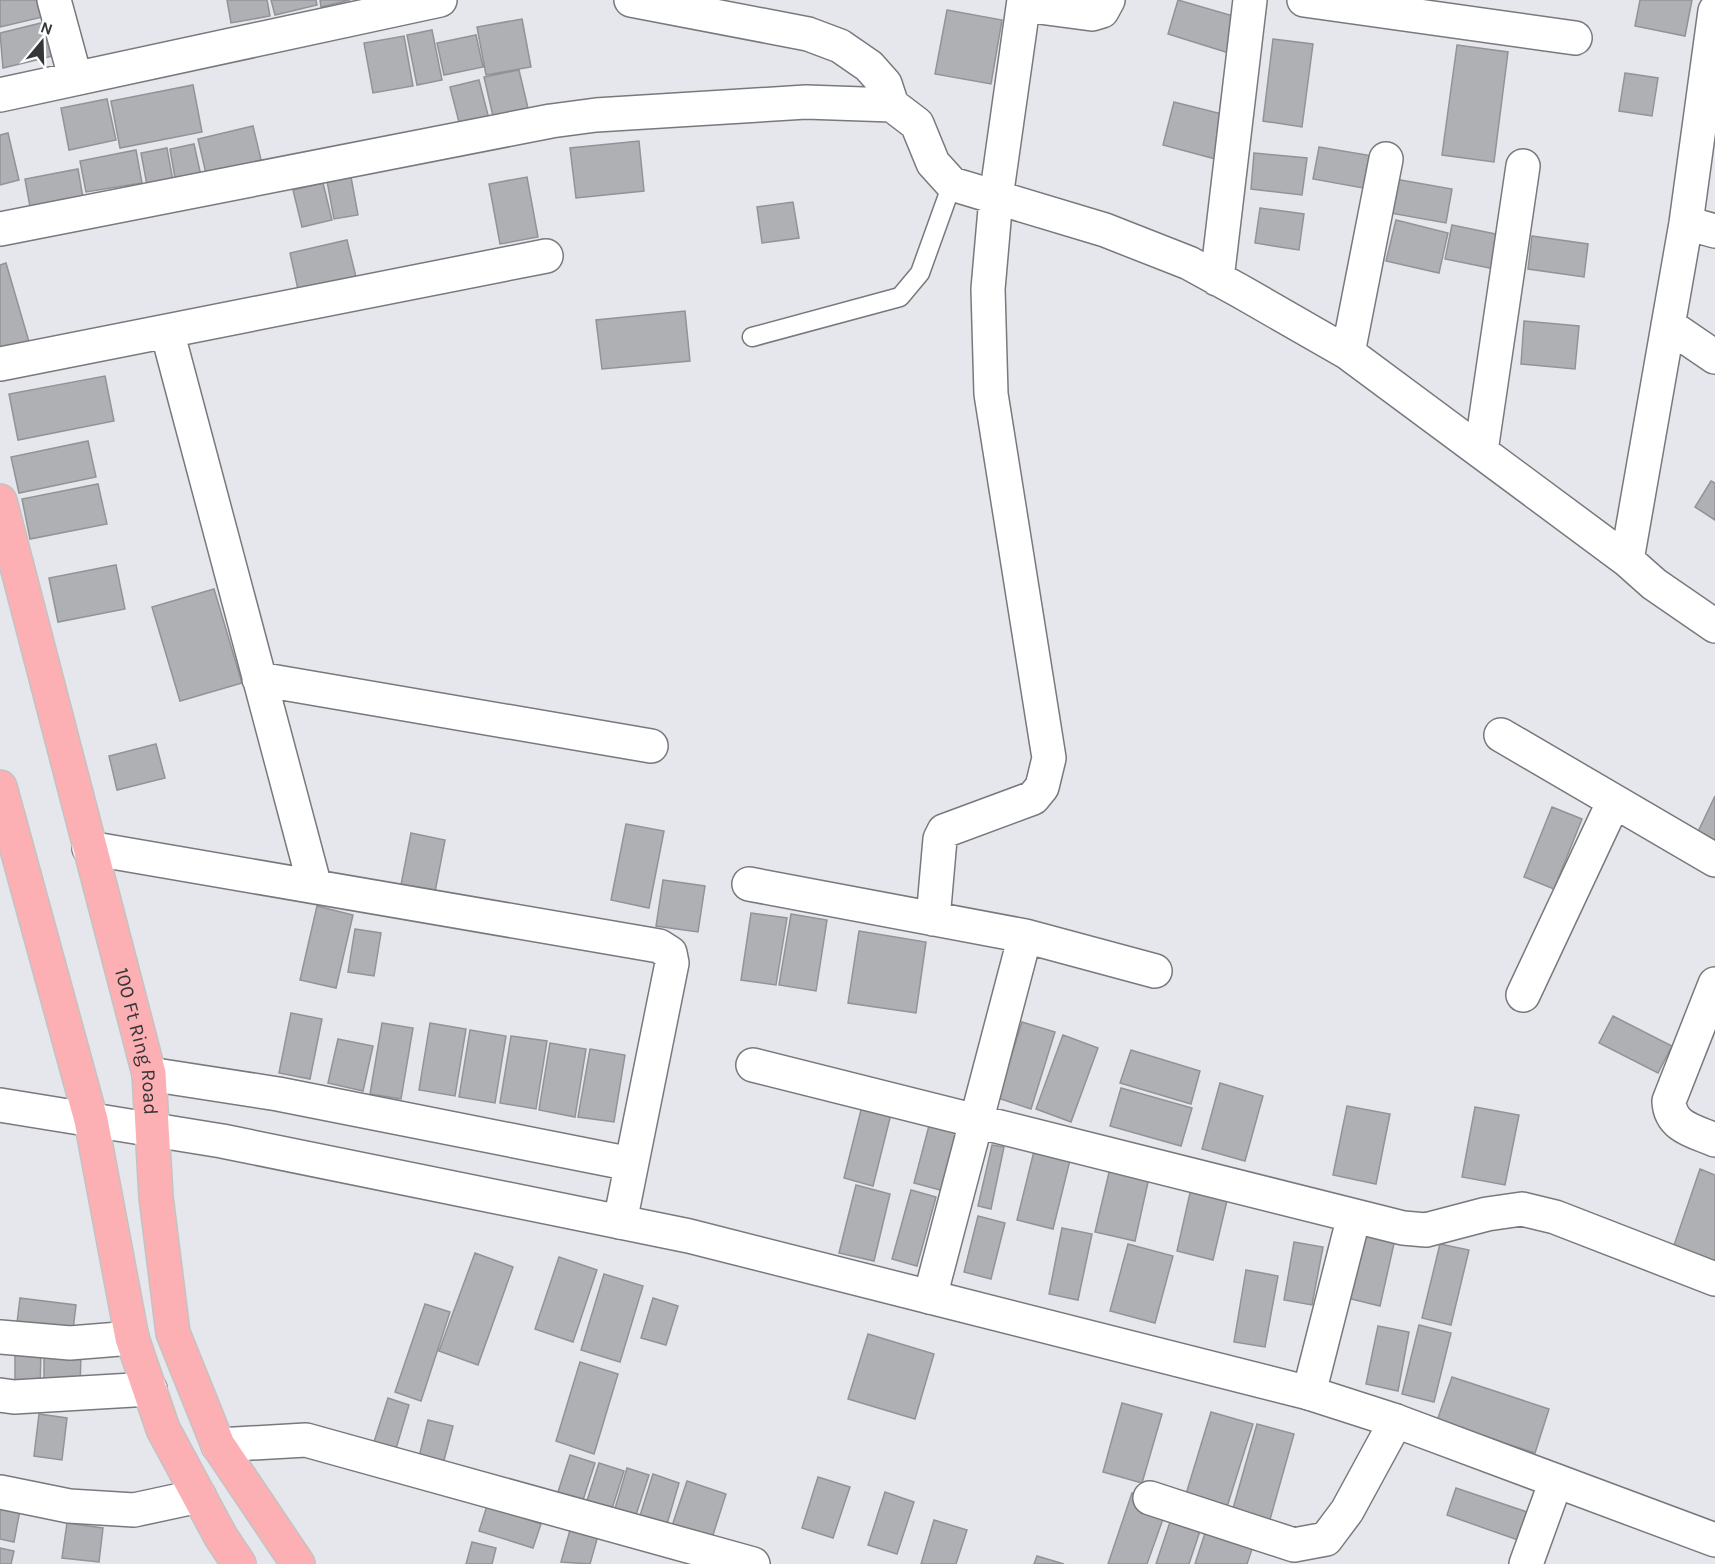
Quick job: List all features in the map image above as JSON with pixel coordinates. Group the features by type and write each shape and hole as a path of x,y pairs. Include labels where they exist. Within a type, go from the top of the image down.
{"main road":[{"name":"100 Ft Ring Road","path":"0,501 149,1074 156,1197 173,1333 218,1445 298,1564"},
{"path":"0,787 91,1120 132,1338 163,1429 239,1564"}],"street":[{"path":"54,0 75,77"},
{"path":"0,95 440,0"},
{"path":"631,0 808,34 840,46 869,66 885,84 892,105 917,124 933,163 952,184 1105,230 1189,263 1348,353 1627,560 1654,584 1715,626"},
{"path":"933,919 940,839 944,831 1033,798 1042,787 1049,758 992,394 988,289 996,198 1024,2 1092,14 1102,11 1108,0"},
{"path":"1218,279 1250,0"},
{"path":"1304,0 1575,38"},
{"path":"1627,560 1668,325 1701,227 1715,11"},
{"path":"0,229 551,121 596,115 806,102 892,105"},
{"path":"1348,353 1386,159"},
{"path":"1481,451 1523,166"},
{"path":"0,364 546,255"},
{"path":"1668,325 1715,357"},
{"path":"167,331 315,887"},
{"path":"259,679 651,746"},
{"path":"1501,735 1715,860"},
{"path":"1522,995 1614,801"},
{"path":"89,848 659,946 670,953 672,963 620,1222"},
{"path":"749,884 1025,936 1155,971"},
{"path":"930,1297 1025,936"},
{"path":"1715,984 1669,1101 1669,1112 1675,1122 1715,1140"},
{"path":"753,1065 1403,1228 1426,1230 1487,1214 1522,1209 1555,1217 1715,1279"},
{"path":"149,1074 278,1094 631,1164"},
{"path":"0,1105 222,1141 689,1236 1309,1393 1396,1421 1715,1540"},
{"path":"1309,1393 1354,1216"},
{"path":"0,1337 70,1343 132,1338"},
{"path":"0,1395 14,1397 150,1389"},
{"path":"1150,1498 1294,1545 1326,1539 1347,1510 1396,1421"},
{"path":"218,1445 306,1440 753,1564"},
{"path":"1526,1564 1556,1481"},
{"path":"0,1492 69,1506 134,1510 199,1496"}],"lane":[{"path":"752,338 900,297 920,273 952,184"}],"building":[{"path":"0,0 47,0 51,15 0,27"},
{"path":"227,0 267,0 270,16 231,23"},
{"path":"271,0 316,0 317,5 275,15"},
{"path":"320,0 350,0 321,7"},
{"path":"1178,0 1240,18 1229,53 1168,34"},
{"path":"1640,0 1692,0 1685,36 1635,26"},
{"path":"947,10 1002,20 991,84 935,74"},
{"path":"522,19 531,67 486,75 477,27"},
{"path":"49,21 57,55 3,68 0,33"},
{"path":"432,30 442,80 417,85 407,35"},
{"path":"476,35 483,67 444,75 437,43"},
{"path":"404,36 413,86 373,93 364,43"},
{"path":"1273,39 1313,44 1302,127 1263,121"},
{"path":"1457,45 1508,52 1494,162 1442,155"},
{"path":"519,70 531,121 496,129 484,77"},
{"path":"1625,73 1658,78 1652,116 1619,111"},
{"path":"479,80 489,119 460,126 450,87"},
{"path":"193,85 202,132 120,148 111,101"},
{"path":"107,99 116,140 69,150 61,108"},
{"path":"1174,102 1230,116 1219,160 1163,145"},
{"path":"253,126 262,164 207,178 198,139"},
{"path":"8,133 19,180 0,185 0,135"},
{"path":"639,141 644,191 576,198 570,148"},
{"path":"194,144 203,185 177,190 170,149"},
{"path":"1319,147 1379,157 1374,190 1313,179"},
{"path":"167,148 175,192 149,196 141,153"},
{"path":"136,150 142,183 86,192 80,161"},
{"path":"1254,153 1307,158 1302,195 1251,189"},
{"path":"78,169 83,198 30,207 25,179"},
{"path":"351,177 358,215 334,219 327,181"},
{"path":"527,177 538,237 500,244 489,184"},
{"path":"1395,179 1452,189 1446,223 1390,213"},
{"path":"323,183 332,220 302,227 293,190"},
{"path":"793,202 799,238 762,243 757,207"},
{"path":"1260,208 1304,214 1299,250 1255,243"},
{"path":"1396,220 1448,233 1439,273 1386,261"},
{"path":"1452,225 1501,235 1495,269 1445,259"},
{"path":"1532,236 1588,244 1584,277 1528,269"},
{"path":"347,240 357,281 299,294 290,253"},
{"path":"6,263 32,352 0,361 0,265"},
{"path":"685,311 690,361 602,369 596,320"},
{"path":"1524,321 1579,326 1575,369 1521,364"},
{"path":"105,376 114,421 18,440 9,394"},
{"path":"88,441 96,477 19,493 11,457"},
{"path":"1711,481 1715,483 1715,520 1695,507"},
{"path":"98,484 107,524 30,539 22,499"},
{"path":"116,565 125,609 58,622 49,578"},
{"path":"214,589 242,683 180,701 152,607"},
{"path":"156,744 165,778 117,790 109,756"},
{"path":"1715,796 1715,847 1695,838"},
{"path":"1552,807 1582,819 1554,889 1524,877"},
{"path":"626,824 664,831 649,908 611,900"},
{"path":"411,833 445,840 435,892 401,885"},
{"path":"663,880 705,886 698,932 656,926"},
{"path":"317,906 353,915 336,988 300,980"},
{"path":"751,913 787,918 776,985 741,980"},
{"path":"791,914 827,920 816,991 779,985"},
{"path":"355,929 381,933 374,976 348,972"},
{"path":"859,931 926,942 916,1013 848,1003"},
{"path":"291,1013 322,1019 310,1079 279,1073"},
{"path":"1613,1016 1672,1046 1658,1073 1599,1043"},
{"path":"1022,1022 1055,1032 1031,1109 998,1098"},
{"path":"382,1023 413,1028 401,1099 370,1094"},
{"path":"430,1023 466,1029 455,1096 419,1090"},
{"path":"470,1030 506,1036 495,1103 459,1097"},
{"path":"1063,1035 1098,1048 1071,1122 1036,1109"},
{"path":"511,1036 547,1041 536,1109 500,1103"},
{"path":"338,1039 373,1046 363,1091 328,1083"},
{"path":"550,1043 586,1049 575,1117 539,1110"},
{"path":"590,1049 625,1055 614,1122 578,1117"},
{"path":"1131,1050 1200,1071 1191,1104 1120,1083"},
{"path":"1220,1083 1263,1096 1245,1161 1202,1149"},
{"path":"1121,1088 1192,1108 1181,1146 1110,1126"},
{"path":"863,1102 892,1110 873,1186 844,1178"},
{"path":"1347,1106 1390,1114 1376,1184 1333,1175"},
{"path":"1475,1107 1519,1115 1505,1185 1462,1177"},
{"path":"931,1118 962,1126 944,1191 914,1183"},
{"path":"1037,1139 1073,1148 1053,1229 1017,1220"},
{"path":"992,1145 1004,1147 991,1209 978,1206"},
{"path":"1111,1164 1150,1173 1135,1241 1095,1232"},
{"path":"1700,1169 1715,1175 1715,1262 1670,1257"},
{"path":"1192,1184 1229,1192 1213,1260 1177,1251"},
{"path":"856,1185 890,1194 874,1261 839,1253"},
{"path":"911,1190 936,1197 917,1266 892,1259"},
{"path":"978,1216 1005,1223 991,1279 964,1272"},
{"path":"1062,1228 1092,1234 1078,1300 1049,1294"},
{"path":"1358,1231 1395,1239 1380,1306 1343,1297"},
{"path":"1294,1242 1323,1247 1312,1305 1284,1300"},
{"path":"1128,1244 1173,1256 1155,1323 1110,1311"},
{"path":"1440,1244 1469,1250 1451,1325 1422,1318"},
{"path":"475,1253 513,1267 478,1365 439,1351"},
{"path":"559,1257 597,1270 573,1342 535,1329"},
{"path":"1246,1270 1278,1276 1265,1347 1234,1342"},
{"path":"604,1274 643,1286 620,1362 581,1350"},
{"path":"20,1298 76,1305 72,1338 16,1331"},
{"path":"653,1298 678,1306 666,1345 641,1338"},
{"path":"425,1304 450,1312 421,1401 395,1392"},
{"path":"1419,1325 1451,1333 1434,1402 1402,1394"},
{"path":"1378,1326 1409,1332 1398,1391 1366,1384"},
{"path":"868,1334 934,1354 915,1419 848,1399"},
{"path":"15,1352 41,1352 40,1389 15,1389"},
{"path":"44,1352 81,1353 80,1391 44,1391"},
{"path":"580,1362 618,1374 594,1454 556,1441"},
{"path":"1452,1377 1549,1409 1535,1453 1437,1421"},
{"path":"388,1398 409,1405 395,1452 373,1445"},
{"path":"1122,1403 1162,1414 1142,1483 1103,1472"},
{"path":"1211,1412 1253,1424 1227,1507 1186,1494"},
{"path":"39,1414 67,1418 62,1460 34,1456"},
{"path":"428,1420 453,1426 442,1468 418,1461"},
{"path":"1257,1424 1294,1434 1269,1523 1232,1512"},
{"path":"570,1455 595,1463 581,1506 556,1498"},
{"path":"599,1463 624,1471 610,1515 585,1507"},
{"path":"627,1468 649,1475 634,1521 613,1515"},
{"path":"653,1474 679,1483 665,1531 638,1522"},
{"path":"818,1477 850,1487 833,1538 802,1528"},
{"path":"687,1481 726,1494 712,1538 672,1526"},
{"path":"1456,1488 1527,1512 1518,1540 1447,1515"},
{"path":"885,1492 914,1502 897,1554 868,1545"},
{"path":"1132,1493 1168,1505 1147,1564 1108,1564"},
{"path":"0,1506 20,1510 14,1542 0,1539"},
{"path":"487,1506 541,1524 533,1548 479,1531"},
{"path":"1173,1513 1203,1522 1189,1564 1156,1564"},
{"path":"934,1520 967,1530 956,1564 921,1564"},
{"path":"67,1523 103,1528 99,1562 62,1558"},
{"path":"572,1523 599,1532 590,1564 561,1562"},
{"path":"1206,1530 1253,1546 1247,1564 1195,1564"},
{"path":"472,1542 496,1548 492,1564 466,1564"},
{"path":"0,1548 14,1551 11,1564 0,1564"},
{"path":"1037,1556 1064,1564 1034,1564"}]}
